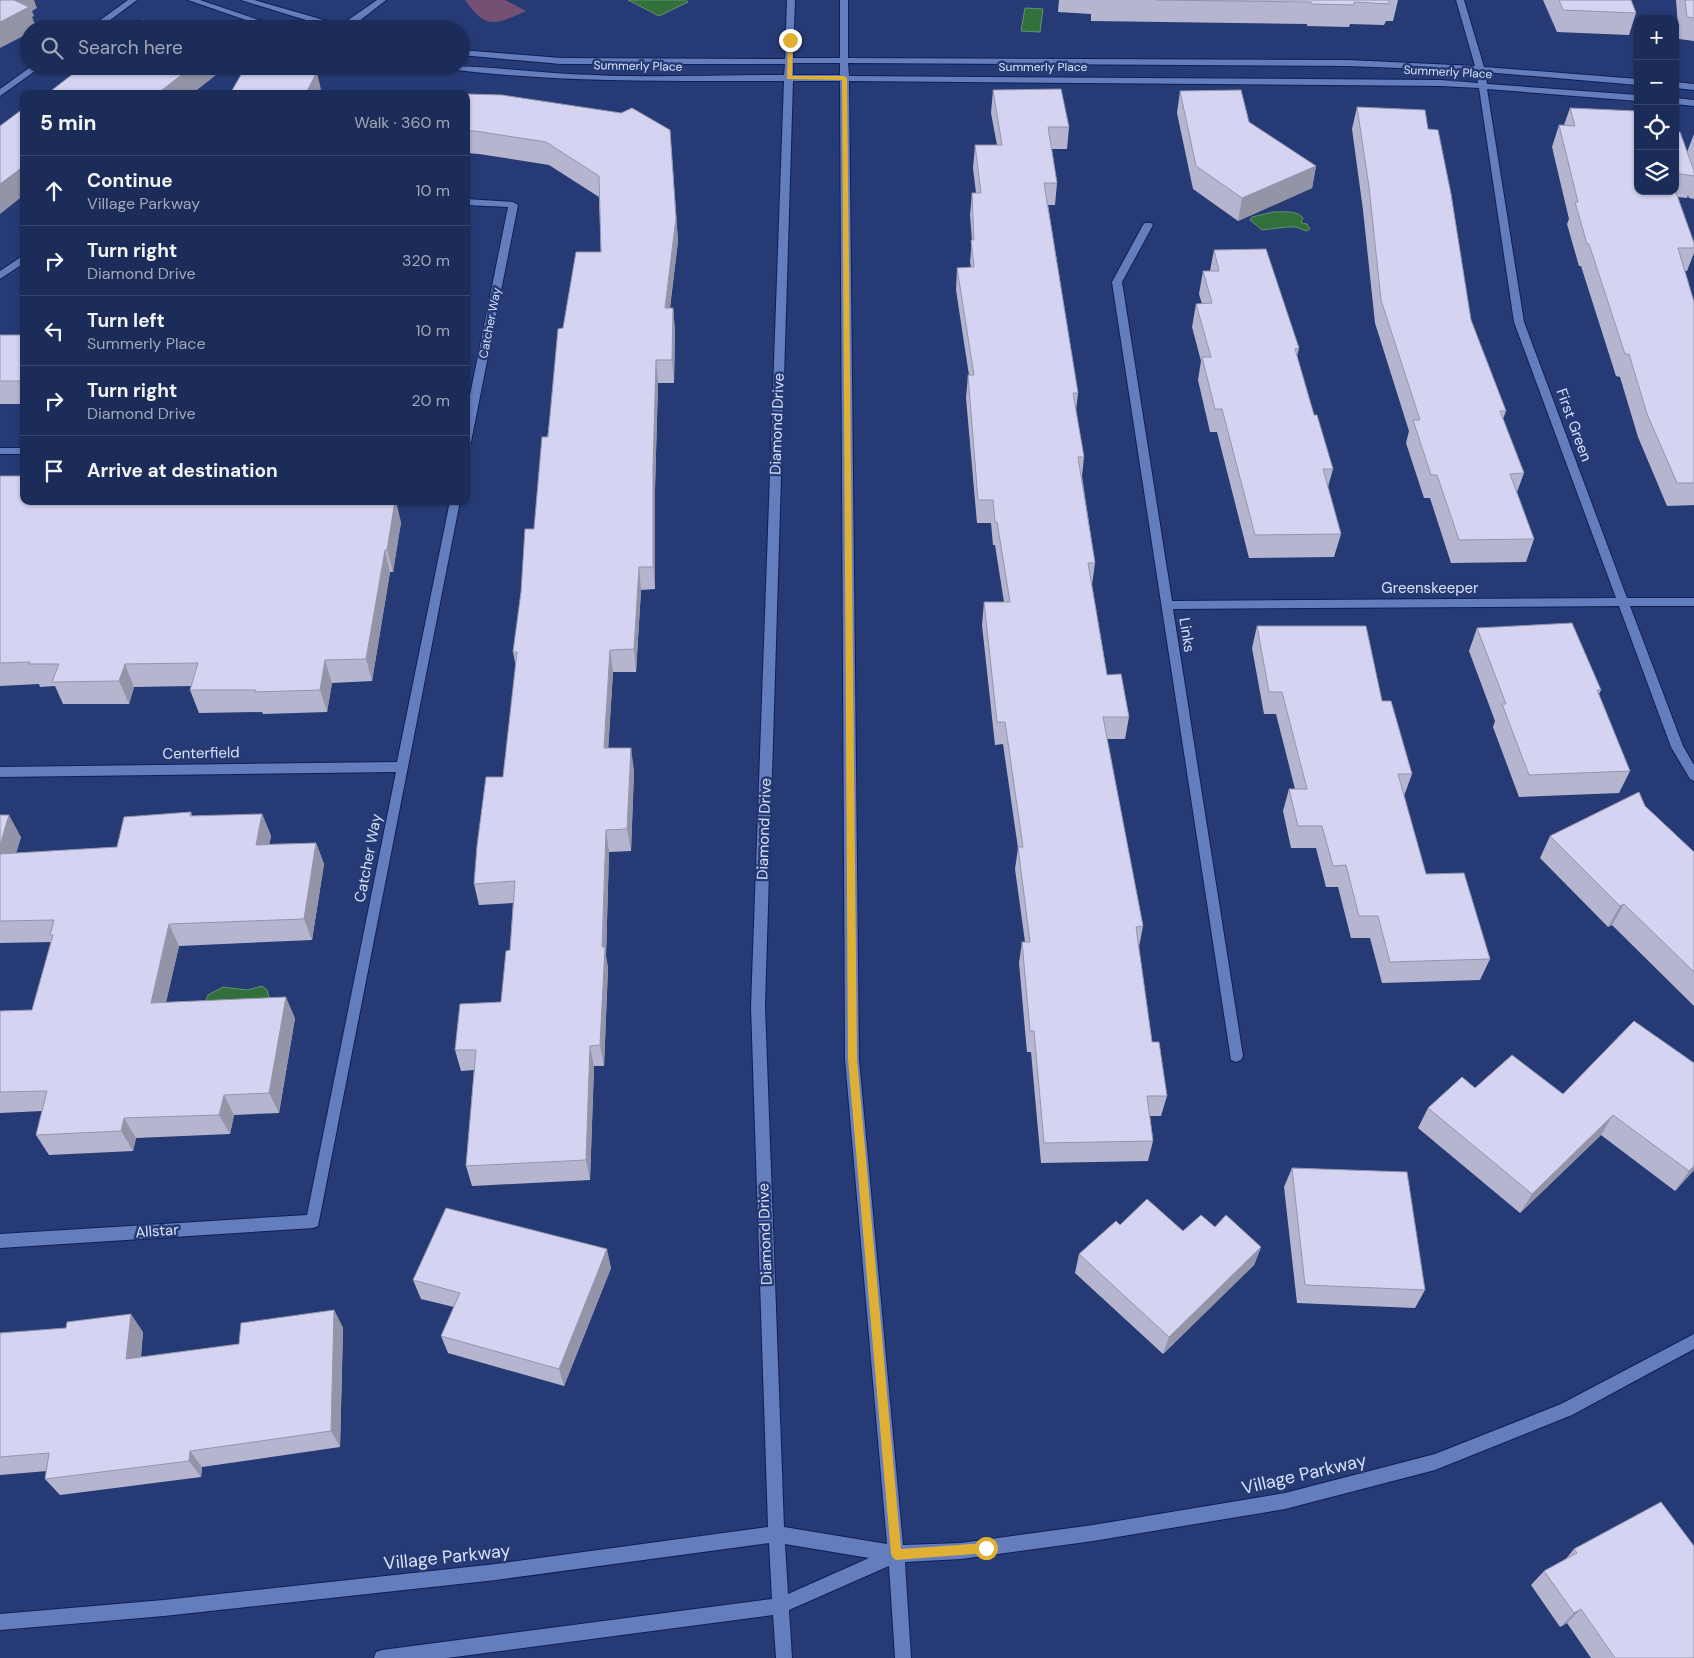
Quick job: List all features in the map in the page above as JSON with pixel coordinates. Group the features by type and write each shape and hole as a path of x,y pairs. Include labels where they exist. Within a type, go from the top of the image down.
{"street":[{"path":"105,20 133,0"},
{"path":"192,0 253,20"},
{"path":"245,0 313,20"},
{"path":"356,20 382,0"},
{"name":"Diamond Drive","path":"784,1658 776,1534 758,1006 791,0"},
{"path":"844,0 852,1059 896,1554 903,1658"},
{"name":"First Green","path":"1460,0 1480,69 1520,322 1677,747 1694,776"},
{"name":"Summerly Place","path":"470,53 561,61 844,60 1348,63 1480,69 1634,82"},
{"name":"Summerly Place","path":"470,69 595,78 1393,82 1482,86 1634,98"},
{"path":"0,93 25,75"},
{"path":"1679,85 1694,87"},
{"path":"1679,101 1694,103"},
{"name":"Catcher Way","path":"470,202 513,205 470,422"},
{"name":"Links","path":"1148,225 1117,282 1236,1056"},
{"path":"0,276 20,261"},
{"path":"0,451 20,451"},
{"name":"Catcher Way","path":"313,1221 453,505"},
{"name":"Greenskeeper","path":"1167,605 1694,602"},
{"name":"Centerfield","path":"0,772 402,766"},
{"name":"Allstar","path":"0,1241 313,1221"},
{"name":"Village Parkway","path":"0,1622 164,1608 486,1573 776,1534 896,1554 986,1548 1093,1533 1285,1501 1435,1462 1566,1410 1694,1341"},
{"name":"Village Parkway","path":"382,1658 780,1606 896,1554"}],"shaded area":[{"path":"465,0 505,0 526,11 499,22 492,22 479,16"},
{"path":"628,0 685,0 688,2 659,16"},
{"path":"1025,8 1043,9 1040,32 1021,31"},
{"path":"1273,212 1290,212 1300,215 1303,218 1301,223 1307,224 1310,229 1306,231 1296,227 1287,227 1262,230 1250,220 1252,217"},
{"path":"262,986 267,990 270,1001 214,1010 206,1000 208,995 223,987 247,990"}],"building":[{"path":"0,0 14,0 29,7 0,22"},
{"path":"1157,0 1388,0 1390,4 1354,2 1354,5 1312,4 1311,2"},
{"path":"1559,0 1631,0 1636,13 1563,10"},
{"path":"1685,0 1694,0 1694,18 1687,17"},
{"path":"71,75 181,75 162,90 52,90"},
{"path":"241,75 315,75 308,90 232,90"},
{"path":"1061,89 1069,127 1048,127 1057,183 1044,183 1078,393 1073,393 1084,457 1078,457 1095,563 1088,563 1107,675 1121,674 1129,717 1103,717 1143,926 1136,927 1152,1042 1159,1042 1167,1096 1147,1096 1153,1141 1044,1143 1034,1031 1030,1031 1022,942 1030,942 1018,847 1023,847 1005,722 997,722 984,602 1010,602 997,522 995,522 993,500 978,500 968,375 974,375 957,268 974,267 971,240 974,240 972,193 981,193 975,145 1002,145 993,90"},
{"path":"1241,90 1249,122 1316,166 1242,198 1196,166 1180,91"},
{"path":"470,94 502,95 621,113 632,108 670,130 676,218 665,308 673,308 672,360 656,360 653,567 639,567 634,649 610,650 604,748 631,748 627,829 606,830 602,947 605,947 600,1045 590,1046 586,1160 466,1166 476,1050 455,1050 460,1004 501,1002 506,951 510,950 515,881 474,884 486,777 503,777 517,652 513,652 521,592 525,529 534,529 542,437 548,437 558,329 563,328 576,252 601,252 599,176 546,142 470,131"},
{"path":"1357,107 1425,110 1428,129 1438,130 1451,194 1471,320 1506,411 1500,411 1524,473 1510,474 1534,539 1459,540 1437,475 1431,475 1413,420 1420,420 1381,300 1369,187"},
{"path":"1570,108 1634,111 1634,195 1677,195 1694,243 1694,248 1678,248 1694,302 1694,483 1677,483 1647,414 1629,354 1625,354 1589,244 1587,244 1575,202 1578,202 1559,125 1575,126"},
{"path":"20,111 20,169 0,184 0,126"},
{"path":"1679,132 1694,171 1694,176 1679,174"},
{"path":"1266,249 1299,348 1295,349 1314,415 1317,415 1333,469 1323,469 1341,534 1255,535 1222,409 1215,409 1202,357 1211,357 1196,304 1212,303 1203,271 1219,271 1214,250"},
{"path":"0,335 20,335 20,381 0,381"},
{"path":"0,476 20,476 20,505 394,505 366,659 325,660 320,690 255,692 256,690 190,690 198,663 125,664 119,681 52,682 59,664 29,664 30,662 0,663"},
{"path":"1572,623 1601,690 1597,690 1630,771 1529,775 1502,704 1506,704 1477,628"},
{"path":"1257,626 1366,626 1382,701 1391,701 1412,774 1398,774 1426,874 1464,873 1490,959 1390,962 1378,916 1359,916 1346,865 1333,866 1322,826 1298,826 1289,789 1307,789 1282,692 1269,692"},
{"path":"1639,792 1645,806 1694,852 1694,972 1624,904 1620,906 1550,836"},
{"path":"191,812 190,816 262,814 256,845 316,843 304,919 169,924 151,1003 286,997 269,1093 224,1095 219,1115 124,1118 121,1131 36,1135 47,1091 0,1092 0,1011 32,1010 53,935 50,935 54,920 0,921 0,854 117,847 124,817"},
{"path":"0,815 9,815 0,845"},
{"path":"1634,1021 1694,1063 1694,1166 1689,1171 1613,1115 1532,1194 1428,1108 1462,1077 1475,1088 1512,1055 1563,1094"},
{"path":"1292,1168 1407,1172 1425,1290 1305,1285"},
{"path":"1147,1199 1183,1231 1201,1215 1215,1227 1226,1215 1261,1247 1169,1337 1079,1254 1116,1221 1120,1225"},
{"path":"446,1208 607,1249 559,1369 441,1336 460,1293 413,1280"},
{"path":"334,1310 331,1431 190,1451 189,1461 45,1479 49,1453 0,1457 0,1333 66,1328 67,1322 131,1314 126,1359 239,1344 241,1323"},
{"path":"1661,1502 1694,1546 1694,1658 1615,1658 1581,1609 1574,1613 1544,1571 1577,1553 1574,1549"}],"route":[{"path":"790,40 789,78 844,78 852,1059 896,1554 986,1548"}]}
